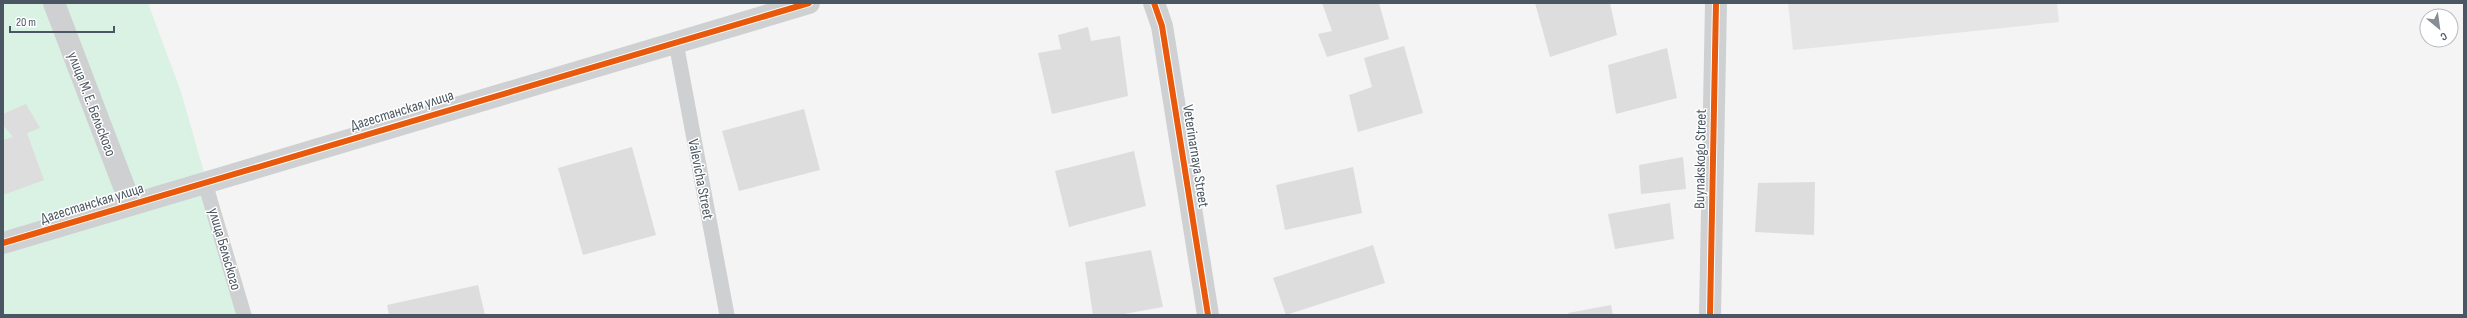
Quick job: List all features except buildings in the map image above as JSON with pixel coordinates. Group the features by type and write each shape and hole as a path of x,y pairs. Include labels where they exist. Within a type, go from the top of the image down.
{"street":[{"name":"улица М. Е. Бельского","path":"54,3 131,205"},
{"name":"Дагестанская улица","path":"3,243 809,3"},
{"name":"Veterinarnaya Street","path":"1154,3 1162,26 1208,315"},
{"name":"Buynakskogo Street","path":"1710,315 1716,3"}],"lane":[{"name":"Valevicha Street","path":"676,43 727,315"},
{"name":"улица Бельского","path":"205,182 244,315"}],"shaded area":[{"path":"1788,3 2057,3 2059,22 1793,50"}],"green space":[{"path":"3,3 148,3 181,92 245,315 3,315"}],"cycle path":[{"path":"3,243 809,3"},
{"path":"1154,3 1162,26 1208,315"},
{"path":"1710,315 1716,3"}]}
